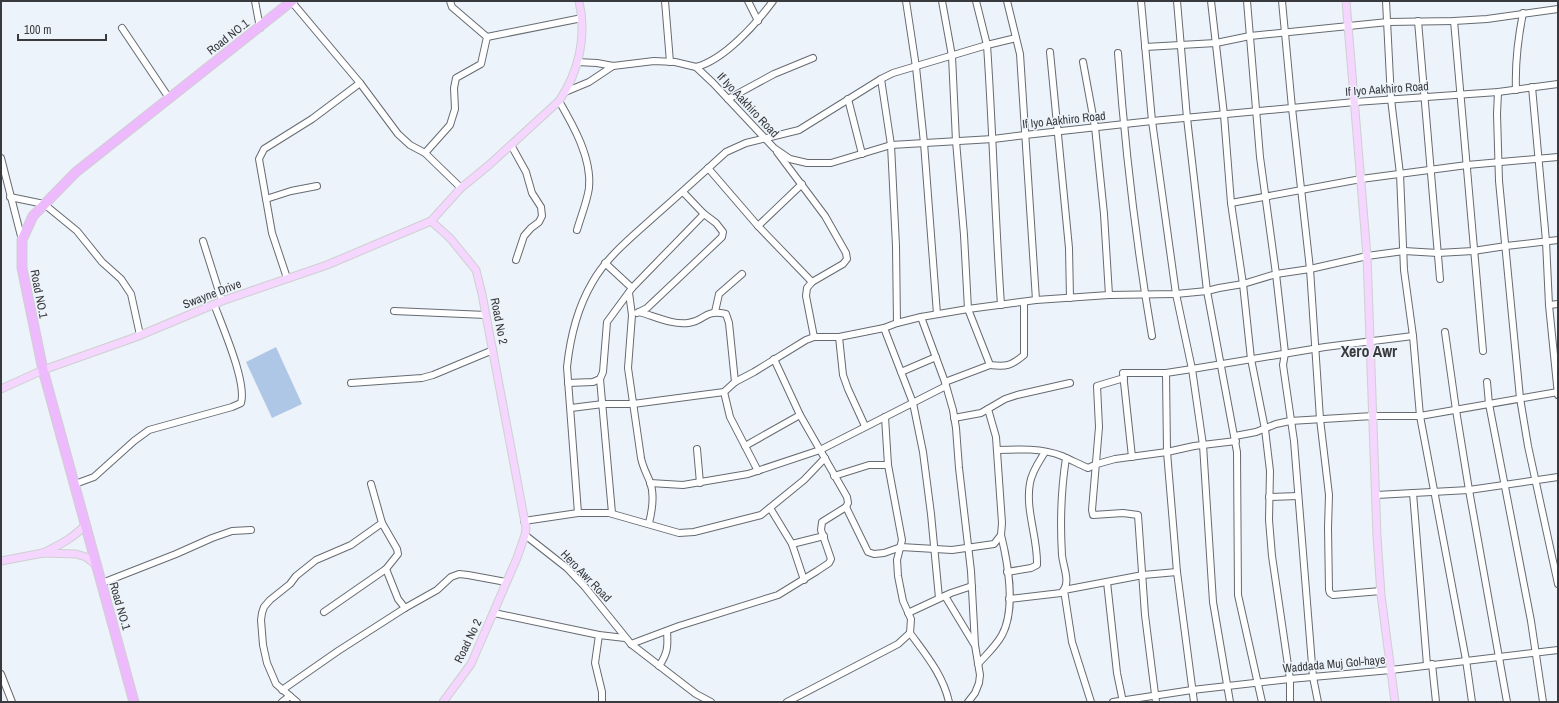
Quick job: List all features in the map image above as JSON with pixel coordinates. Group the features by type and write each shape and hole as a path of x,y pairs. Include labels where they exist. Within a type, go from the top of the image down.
{"highway":[{"name":"Road NO.1","path":"134,702 75,484 42,370 22,268 22,240 33,216 76,172 260,28 292,1"}],"main road":[{"path":"431,221 461,188 489,165 559,101 572,77 581,51 582,18 578,1"},
{"path":"1346,1 1367,256 1374,416 1377,536 1381,591 1394,702"},
{"name":"Swayne Drive","path":"1,389 42,370 140,335 214,304 327,265 431,221"},
{"name":"Road No 2","path":"431,221 450,238 476,270 493,350 526,535 471,664 443,702"},
{"path":"43,553 68,540 78,533 86,524"},
{"path":"1,561 43,553 76,554 86,557 96,565"}],"street":[{"path":"255,1 260,28"},
{"path":"292,1 360,83 398,134 410,145 425,153 461,188"},
{"path":"450,1 452,7 487,37"},
{"path":"665,1 670,62"},
{"path":"748,1 758,21"},
{"path":"577,62 597,63 613,66 654,61 670,62 696,67 726,51 758,21 773,1"},
{"path":"906,1 916,66 924,143 937,314"},
{"path":"942,1 952,56 956,141 964,235 968,309 990,365"},
{"path":"976,1 987,45 993,140 995,222 1001,305"},
{"path":"1007,1 1020,54 1036,300"},
{"path":"1141,1 1152,121 1176,294 1192,369 1203,445 1213,602 1230,702"},
{"path":"1177,1 1187,118 1207,291 1236,439 1239,606 1259,683 1262,702"},
{"path":"1211,1 1224,115 1231,203 1243,284 1251,359 1265,429 1270,471 1269,497 1274,571 1290,679 1290,702"},
{"path":"1247,1 1255,112 1285,353 1283,365 1294,441 1313,677 1318,702"},
{"path":"1282,1 1284,32 1310,269 1320,419 1329,495 1328,543 1330,594 1333,596 1381,591"},
{"path":"1386,1 1391,99 1400,174 1404,270 1413,336 1420,416 1466,660 1472,702"},
{"path":"1145,47 1216,42 1284,32 1388,22 1454,21 1487,18 1558,8"},
{"path":"1516,90 1517,59 1523,13"},
{"path":"487,37 582,18"},
{"path":"1418,21 1440,278"},
{"path":"1454,21 1473,251 1483,351"},
{"path":"122,28 169,98"},
{"path":"425,153 450,125 455,109 454,88 456,78 481,64 487,37"},
{"path":"578,513 567,367 569,348 578,315 591,283 605,263 726,152 746,143 799,130 893,73 987,45 1016,38"},
{"path":"1050,52 1069,248 1070,298"},
{"path":"1118,53 1123,124 1144,295 1152,336"},
{"path":"728,99 774,74 813,58"},
{"path":"1083,62 1095,127 1104,214 1109,295"},
{"path":"565,92 589,82 613,66"},
{"name":"If Iyo Aakhiro Road","path":"696,67 774,148 790,159 807,163 831,163 891,145 993,140 1058,131 1152,121 1354,102 1498,92 1558,84"},
{"path":"881,79 891,145 896,246 897,323"},
{"path":"287,278 272,233 259,159 260,154 264,149 312,120 360,83"},
{"path":"1532,87 1546,241 1549,305 1558,395"},
{"path":"1498,92 1499,162 1520,398 1528,446 1558,584"},
{"path":"848,99 862,154"},
{"path":"559,101 578,136 587,170 589,188 577,230"},
{"path":"511,145 526,172 532,193 541,207 542,216 539,222 524,236 516,260"},
{"path":"774,148 825,216 846,253 847,258 843,264 812,282 806,288 806,296 814,337"},
{"path":"1231,203 1265,198 1302,189 1361,179 1467,165 1558,157"},
{"path":"1,158 2,168 22,240"},
{"path":"708,168 758,226 812,282"},
{"path":"758,226 802,184"},
{"path":"266,199 291,191 317,186"},
{"path":"632,315 647,308 722,237 723,232 716,223 704,214 683,192"},
{"path":"10,197 44,204 77,232 102,262 121,279 131,294 140,335"},
{"path":"612,513 600,379 603,372 607,322 631,291 704,214"},
{"path":"571,408 603,404 633,404 724,392 735,382 806,340 814,337 839,337 884,328 897,323 937,314 1036,300 1109,295 1176,294 1207,291 1243,284 1276,274 1310,269 1367,256 1404,251 1438,253 1473,251 1558,240"},
{"path":"203,241 222,301"},
{"path":"605,263 631,291 632,315 628,368 640,458 650,483 653,498 649,524"},
{"path":"715,312 720,294 742,274"},
{"path":"650,483 682,485 700,483 758,471 820,450 913,403 945,384 990,365 1004,366 1015,363 1024,355 1024,302"},
{"path":"75,484 94,477 134,441 149,430 232,407 241,403 243,397 235,362 214,304"},
{"path":"1549,305 1558,304"},
{"path":"394,311 486,315"},
{"path":"639,312 674,322 689,323 710,313 715,312 726,314 729,323 735,382"},
{"path":"922,317 945,384 954,418 969,548 975,645 980,675 975,693 968,702"},
{"path":"884,328 913,403 923,452 934,549 942,597 975,645"},
{"path":"1445,332 1469,490 1507,702"},
{"path":"1132,457 1123,374 1192,369 1285,353 1413,336"},
{"path":"839,337 843,375 865,426"},
{"path":"351,383 422,378 433,375 493,350"},
{"path":"901,372 936,357"},
{"path":"630,644 778,596 817,572 831,559 822,530 822,522 846,506 848,503 847,497 800,415 774,359"},
{"path":"1166,372 1167,452 1177,572 1194,702"},
{"path":"1124,378 1097,386 1099,427 1092,510 1093,515 1123,513 1138,515 1140,530 1139,549 1143,575 1145,615 1156,699"},
{"path":"568,383 593,382 600,379"},
{"path":"1487,382 1489,404 1536,652 1543,702"},
{"path":"954,418 981,413 1005,399 1017,395 1070,383"},
{"path":"724,392 730,417 758,471"},
{"path":"997,450 1026,449 1045,452 1066,458 1088,468 1097,464 1132,457 1236,439 1276,424 1290,421 1374,416 1420,416 1558,392"},
{"path":"978,664 1002,636 1006,623 1009,599 1005,549 1001,535 1002,523 996,437 988,409"},
{"path":"745,446 800,415"},
{"path":"885,417 888,465 902,540 897,560 898,576 903,601 911,619 910,633 942,680 949,702"},
{"path":"696,449 700,483"},
{"path":"1007,572 1037,566 1037,550 1029,497 1030,482 1034,471 1045,452"},
{"path":"524,521 578,513 612,513 679,533 694,532 761,514 804,480 825,458"},
{"path":"1066,458 1061,506 1062,556 1067,585 1064,590 1072,642 1092,702"},
{"path":"834,476 869,465 888,465"},
{"path":"1376,495 1469,490 1558,477"},
{"path":"324,612 386,569 398,554 397,549 382,523 371,484"},
{"path":"1413,492 1429,665 1436,702"},
{"path":"1269,497 1298,496"},
{"path":"846,506 868,552 874,554 884,553 901,547 952,550 969,548 994,544 1001,535"},
{"path":"770,508 792,544 804,580"},
{"path":"297,702 276,684 266,663 263,645 262,620 264,607 290,584 296,576 316,560 351,545 382,523"},
{"path":"102,583 212,538 232,531 251,530"},
{"name":"Hero Awr Road","path":"526,535 567,568 625,638"},
{"path":"792,544 824,536"},
{"path":"386,569 398,599 405,608"},
{"path":"1009,599 1061,593 1064,590 1143,575 1177,572"},
{"path":"282,690 338,651 405,608 437,590 451,577 459,574 506,582"},
{"path":"1107,582 1117,673 1123,701"},
{"path":"908,613 942,597 972,586"},
{"path":"494,613 599,635 625,638 630,644 696,694 711,702"},
{"path":"659,666 665,658 667,652 667,631"},
{"path":"787,702 898,644 910,633"},
{"path":"599,635 594,663 602,692 602,702"},
{"name":"Waddada Muj Gol-haye","path":"1113,702 1156,699 1192,690 1391,670 1558,650"},
{"path":"1,674 12,702"},
{"path":"695,702 696,694"},
{"path":"282,702 290,696"}],"shaded area":[{"path":"276,347 302,404 272,418 246,362"}],"district":[{"name":"Xero Awr","path":"1369,351"}]}
